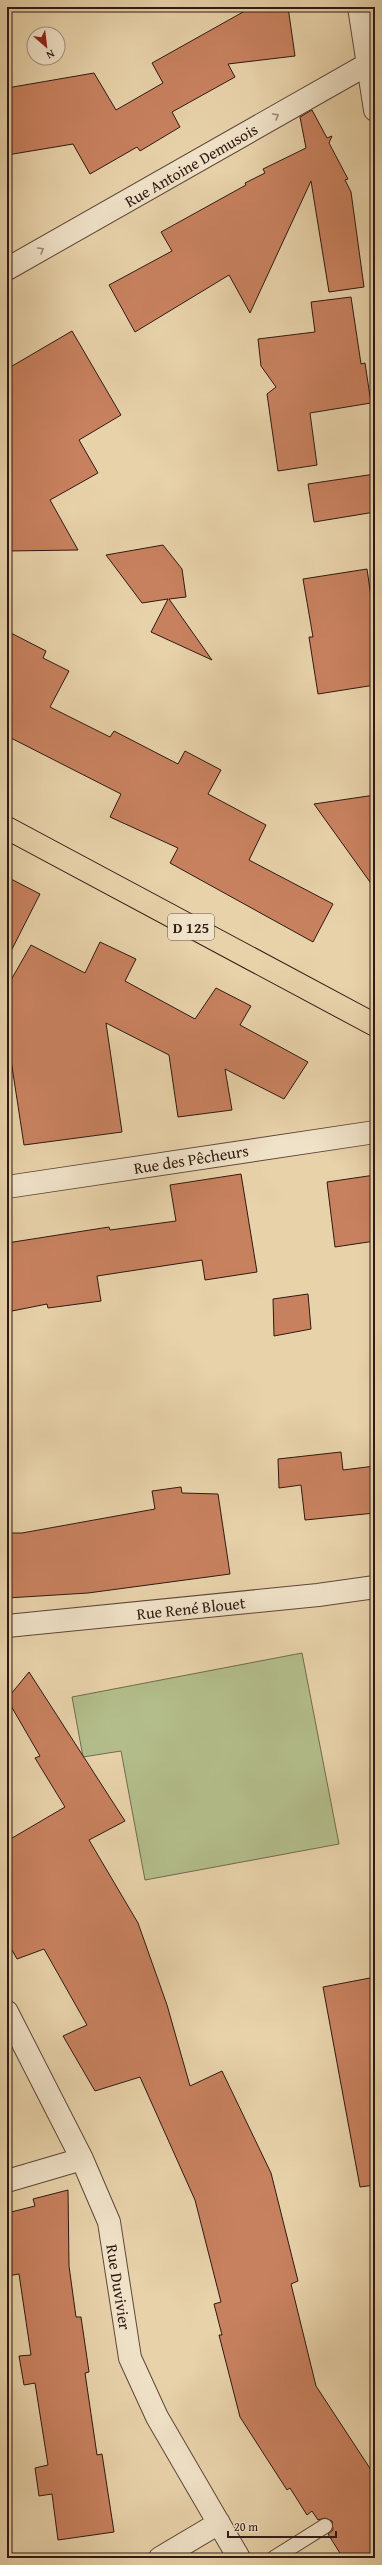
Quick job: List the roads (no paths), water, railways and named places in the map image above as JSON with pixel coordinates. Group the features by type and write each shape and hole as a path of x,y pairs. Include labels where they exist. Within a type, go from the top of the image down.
{"main road":[{"name":"D 125","path":"7,828 375,1025"}],"street":[{"path":"359,7 372,62 375,110"},
{"name":"Rue Antoine Demusois","path":"7,269 372,62"},
{"name":"Rue des Pêcheurs","path":"7,1187 375,1132"},
{"name":"Rue René Blouet","path":"7,1626 318,1596 375,1587"},
{"name":"Rue Duvivier","path":"7,2012 82,2159 109,2222 130,2358 158,2417 239,2558"},
{"path":"7,2181 82,2159"},
{"path":"160,2558 219,2523"}],"lane":[{"path":"274,2558 325,2526"}]}
